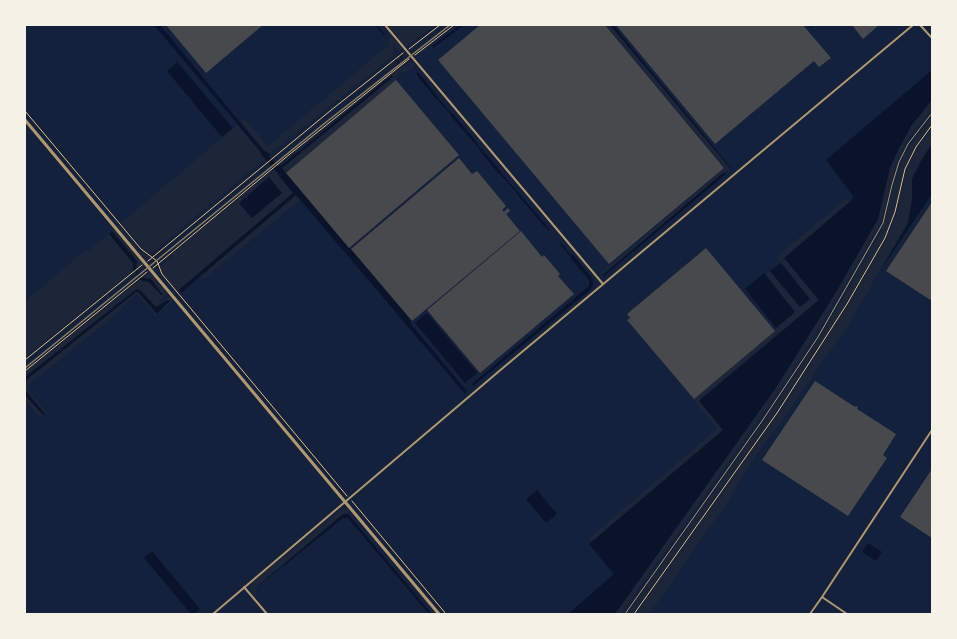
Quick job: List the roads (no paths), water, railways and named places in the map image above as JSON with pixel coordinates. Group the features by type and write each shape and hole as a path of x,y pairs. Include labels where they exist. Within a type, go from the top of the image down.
{"street":[{"path":"386,25 603,284"},
{"path":"213,614 912,25"},
{"path":"920,25 932,38"},
{"path":"25,120 439,614"},
{"path":"810,614 932,430"},
{"path":"244,588 267,614"},
{"path":"822,597 847,614"}],"lane":[{"path":"625,614 762,421 818,337 883,223 899,162 908,144 932,113"}],"waterway":[{"path":"376,25 384,35"},
{"path":"400,55 403,62"},
{"path":"395,59 400,64"},
{"path":"437,98 451,114"},
{"path":"475,142 481,150"},
{"path":"263,153 278,170"},
{"path":"500,173 517,192"},
{"path":"545,225 549,230"},
{"path":"561,244 571,256"},
{"path":"135,270 141,279"}],"railway":[{"path":"25,368 325,123 450,25"}]}
